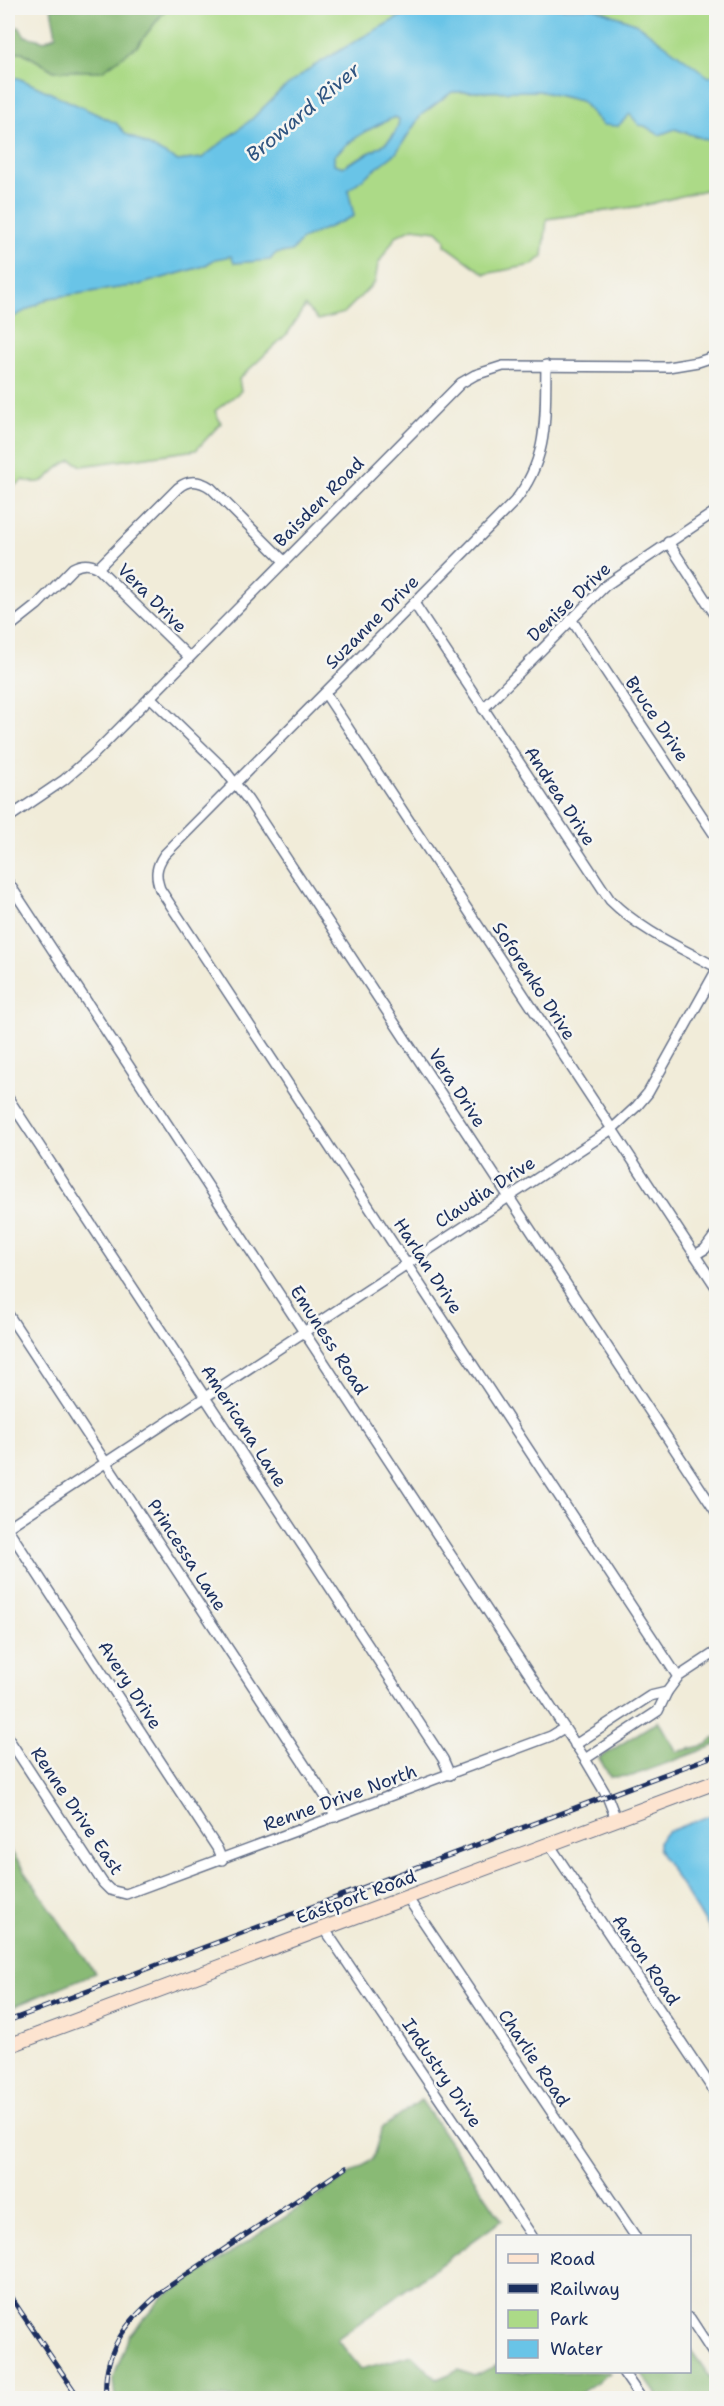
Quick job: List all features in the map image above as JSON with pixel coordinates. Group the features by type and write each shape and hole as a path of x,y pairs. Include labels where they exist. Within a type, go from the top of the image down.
{"street":[{"name":"Baisden Road","path":"8,818 79,767 461,384 475,375 503,366 668,367 717,357"},
{"name":"Suzanne Drive","path":"156,872 164,855 514,502 532,475 543,445 546,365"},
{"path":"98,568 177,488 193,481 212,488 284,561"},
{"name":"Denise Drive","path":"483,709 605,586 717,511"},
{"path":"668,542 717,616"},
{"name":"Vera Drive","path":"8,628 37,605 73,568 86,564 98,568 189,657"},
{"name":"Andrea Drive","path":"414,603 610,900 626,916 643,928 717,967"},
{"name":"Bruce Drive","path":"571,620 717,837"},
{"name":"Soforenko Drive","path":"325,693 717,1287"},
{"name":"Vera Drive","path":"150,697 236,784 717,1512"},
{"name":"Harlan Drive","path":"156,872 160,888 678,1677"},
{"name":"Emuness Road","path":"8,882 585,1759 607,1796 616,1819"},
{"name":"Claudia Drive","path":"8,1528 612,1128 648,1093 717,971"},
{"name":"Americana Lane","path":"8,1098 436,1749 450,1775"},
{"path":"696,1255 705,1249 717,1234"},
{"name":"Princessa Lane","path":"8,1314 329,1802 335,1817"},
{"name":"Avery Drive","path":"8,1528 217,1848 222,1860"},
{"path":"585,1759 658,1711 667,1692 678,1677 717,1652"},
{"path":"575,1745 650,1696 667,1692"},
{"name":"Renne Drive North","path":"126,1894 551,1737 564,1728"},
{"name":"Renne Drive East","path":"8,1738 103,1883 110,1890 126,1894"},
{"name":"Eastport Road","path":"8,2046 717,1782"},
{"name":"Aaron Road","path":"549,1844 717,2094"},
{"name":"Charlie Road","path":"407,1897 634,2235"},
{"name":"Industry Drive","path":"324,1928 531,2235"},
{"path":"691,2319 717,2358"},
{"path":"623,2373 641,2398"}],"green space":[{"path":"51,8 167,8 137,46 102,71 54,71 22,52 8,53 8,28 19,27 25,36 45,41 56,35"},
{"path":"167,8 438,8 403,15 281,90 252,119 202,158 178,161 126,134 116,123 18,78 8,77 8,53 22,52 54,71 137,46"},
{"path":"594,8 716,8 716,75 709,78 637,24"},
{"path":"539,91 581,101 603,125 630,114 659,135 675,129 716,143 716,194 705,190 642,206 547,219 543,256 532,265 485,274 445,245 445,239 437,231 413,228 396,236 378,264 375,282 344,313 318,320 305,306 288,333 239,379 241,391 215,411 221,423 196,450 82,466 72,460 57,468 44,480 32,482 23,480 8,490 8,473 11,471 8,467 8,320 10,317 49,298 138,285 204,266 215,259 231,255 235,263 270,260 275,254 292,251 302,239 354,216 348,190 396,153 421,115 452,92"},
{"path":"395,117 399,119 397,128 386,143 343,167 334,164 334,156 347,144"},
{"path":"658,1721 677,1752 705,1745 716,1737 716,1745 632,1776 610,1777 599,1758"},
{"path":"8,1847 95,1973 8,2009"},
{"path":"421,2100 502,2220 337,2339 361,2369 412,2355 437,2379 459,2370 474,2376 496,2365 496,2373 610,2373 573,2398 115,2398 113,2379 129,2336 162,2298 372,2160 382,2128"},
{"path":"691,2350 716,2385 716,2398 659,2398 642,2373 691,2373"}],"water":[{"name":"Broward River","path":"438,8 594,8 637,24 709,77 716,75 716,143 675,129 659,135 639,125 630,114 618,126 603,125 581,101 539,91 452,92 421,115 396,153 348,190 354,216 302,239 292,251 275,254 270,260 234,263 231,256 215,259 204,266 138,285 49,298 8,320 8,77 18,78 116,123 126,134 178,161 202,158 252,119 281,90 312,67 403,15","holes":["395,117 399,119 393,136 386,143 343,167 334,164 334,156 355,138"]},
{"path":"716,1813 716,1939 662,1856 658,1842 667,1832"}],"railway":[{"path":"8,2021 716,1755"},
{"path":"106,2398 108,2364 113,2349 129,2323 140,2312 165,2289 345,2168"},
{"path":"8,2293 79,2398"}]}
